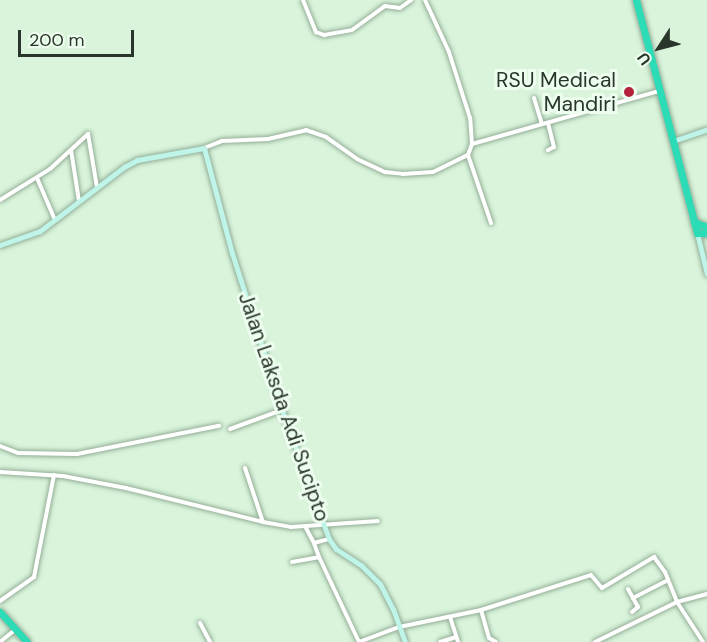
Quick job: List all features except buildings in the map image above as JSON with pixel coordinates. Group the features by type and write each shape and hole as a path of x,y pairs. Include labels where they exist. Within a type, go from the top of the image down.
{"highway":[{"path":"636,0 697,233 707,233"},
{"path":"694,222 707,227"},
{"path":"0,612 27,642"}],"street":[{"path":"303,0 316,32 324,35 357,28 385,6 400,8 411,0"},
{"path":"426,0 449,52 465,99 472,125 472,144 468,155 491,222"},
{"path":"472,144 660,92"},
{"path":"534,98 542,124"},
{"path":"548,123 554,147 548,150"},
{"path":"673,141 707,129"},
{"path":"0,245 40,231 137,160 204,148 222,141 261,140 306,130 326,136 357,159 386,172 403,174 433,172 468,155"},
{"path":"0,200 36,178 89,134 97,188"},
{"name":"Jalan Laksda Adi Sucipto","path":"204,148 232,253 282,410 329,539 336,549 362,566 380,584 405,642"},
{"path":"71,150 80,202"},
{"path":"36,178 55,221"},
{"path":"697,233 707,274"},
{"path":"230,429 282,410"},
{"path":"0,446 18,453 76,454 219,426"},
{"path":"245,468 263,522"},
{"path":"0,472 54,475 126,488 263,522 306,528 378,521"},
{"path":"0,601 34,577 54,475"},
{"path":"306,528 359,641 399,627 481,610 591,574 602,588 654,557 669,580 677,602 703,642"},
{"path":"314,543 329,539"},
{"path":"292,562 319,557"},
{"path":"633,598 669,580"},
{"path":"628,590 638,607 632,612"},
{"path":"596,642 677,602 707,594"},
{"path":"481,610 489,639 496,642"},
{"path":"440,642 457,640 450,617"},
{"path":"201,624 210,642"},
{"path":"0,642 16,630"}],"place":[{"name":"RSU Medical Mandiri","path":"629,92"}]}
